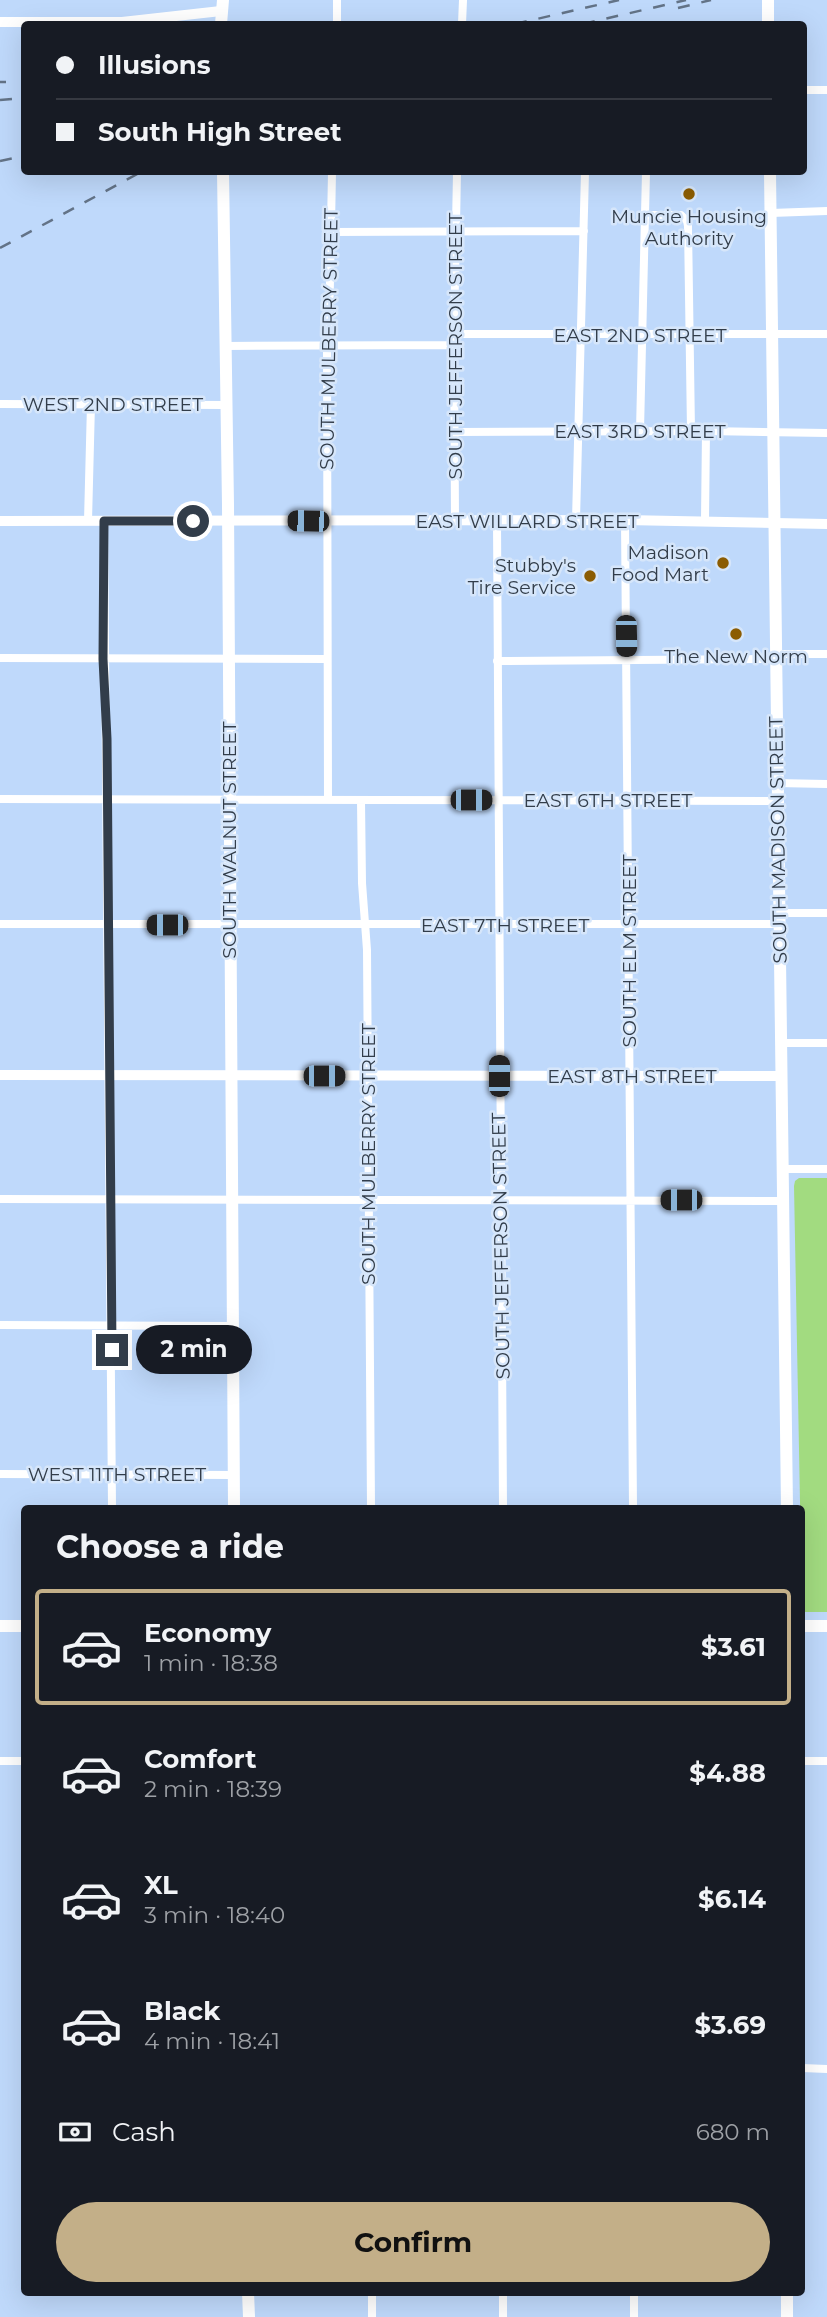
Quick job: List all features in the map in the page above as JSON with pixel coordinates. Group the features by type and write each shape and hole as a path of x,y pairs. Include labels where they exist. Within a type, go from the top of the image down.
{"main road":[{"path":"768,0 768,21"},
{"name":"SOUTH WALNUT STREET","path":"223,175 234,1505"},
{"name":"SOUTH MADISON STREET","path":"770,175 787,1505"},
{"path":"0,1626 21,1626"},
{"path":"805,1626 827,1626"},
{"path":"248,2296 249,2317"},
{"path":"787,2296 787,2317"}],"street":[{"path":"337,0 337,21"},
{"path":"462,21 463,0"},
{"path":"130,21 221,9"},
{"path":"0,22 21,22"},
{"path":"807,90 827,90"},
{"name":"SOUTH MULBERRY STREET","path":"328,800 327,345 330,333 332,175"},
{"name":"SOUTH JEFFERSON STREET","path":"455,521 457,175"},
{"path":"576,520 585,175"},
{"path":"640,431 646,175"},
{"path":"771,213 827,211"},
{"path":"645,215 681,215 687,221 691,431"},
{"path":"330,232 584,231"},
{"name":"EAST 2ND STREET","path":"454,334 827,334"},
{"path":"225,346 454,345"},
{"name":"WEST 2ND STREET","path":"0,404 226,405"},
{"path":"88,521 91,404"},
{"path":"705,520 706,431"},
{"name":"EAST 3RD STREET","path":"454,432 827,433"},
{"name":"SOUTH ELM STREET","path":"625,520 633,1505"},
{"name":"EAST WILLARD STREET","path":"0,521 705,520 827,524"},
{"path":"104,521 103,659 110,1075 112,1505"},
{"name":"SOUTH JEFFERSON STREET","path":"497,521 503,1505"},
{"path":"497,661 827,654"},
{"path":"0,658 327,659"},
{"path":"776,783 827,784"},
{"name":"EAST 6TH STREET","path":"0,799 777,801"},
{"name":"SOUTH MULBERRY STREET","path":"360,801 368,1076 371,1505"},
{"name":"EAST 7TH STREET","path":"0,924 629,925 779,919 827,913"},
{"path":"781,1043 827,1043"},
{"name":"EAST 8TH STREET","path":"0,1075 782,1076"},
{"path":"782,1169 827,1169"},
{"path":"0,1199 783,1201"},
{"path":"0,1325 233,1326"},
{"name":"WEST 11TH STREET","path":"0,1474 234,1475"},
{"path":"0,1761 21,1761"},
{"path":"805,1761 827,1761"},
{"path":"805,2068 827,2068"},
{"path":"372,2296 372,2317"},
{"path":"503,2296 503,2317"},
{"path":"634,2296 634,2317"}],"green space":[{"path":"799,1178 827,1178 827,1612 805,1612 805,1505 800,1505 795,1181"}],"railway":[{"path":"528,21 619,0"},
{"path":"596,21 686,0"},
{"path":"678,8 711,0"},
{"path":"0,82 6,82"},
{"path":"0,100 21,98"},
{"path":"0,161 21,157"},
{"path":"0,248 135,175"}],"place":[{"name":"Muncie Housing Authority","path":"689,194"},
{"name":"Madison Food Mart","path":"723,563"},
{"name":"Stubby's Tire Service","path":"590,576"},
{"name":"The New Norm","path":"736,634"}],"route":[{"path":"112,1350 107,739 103,659 104,521 193,521"}]}
